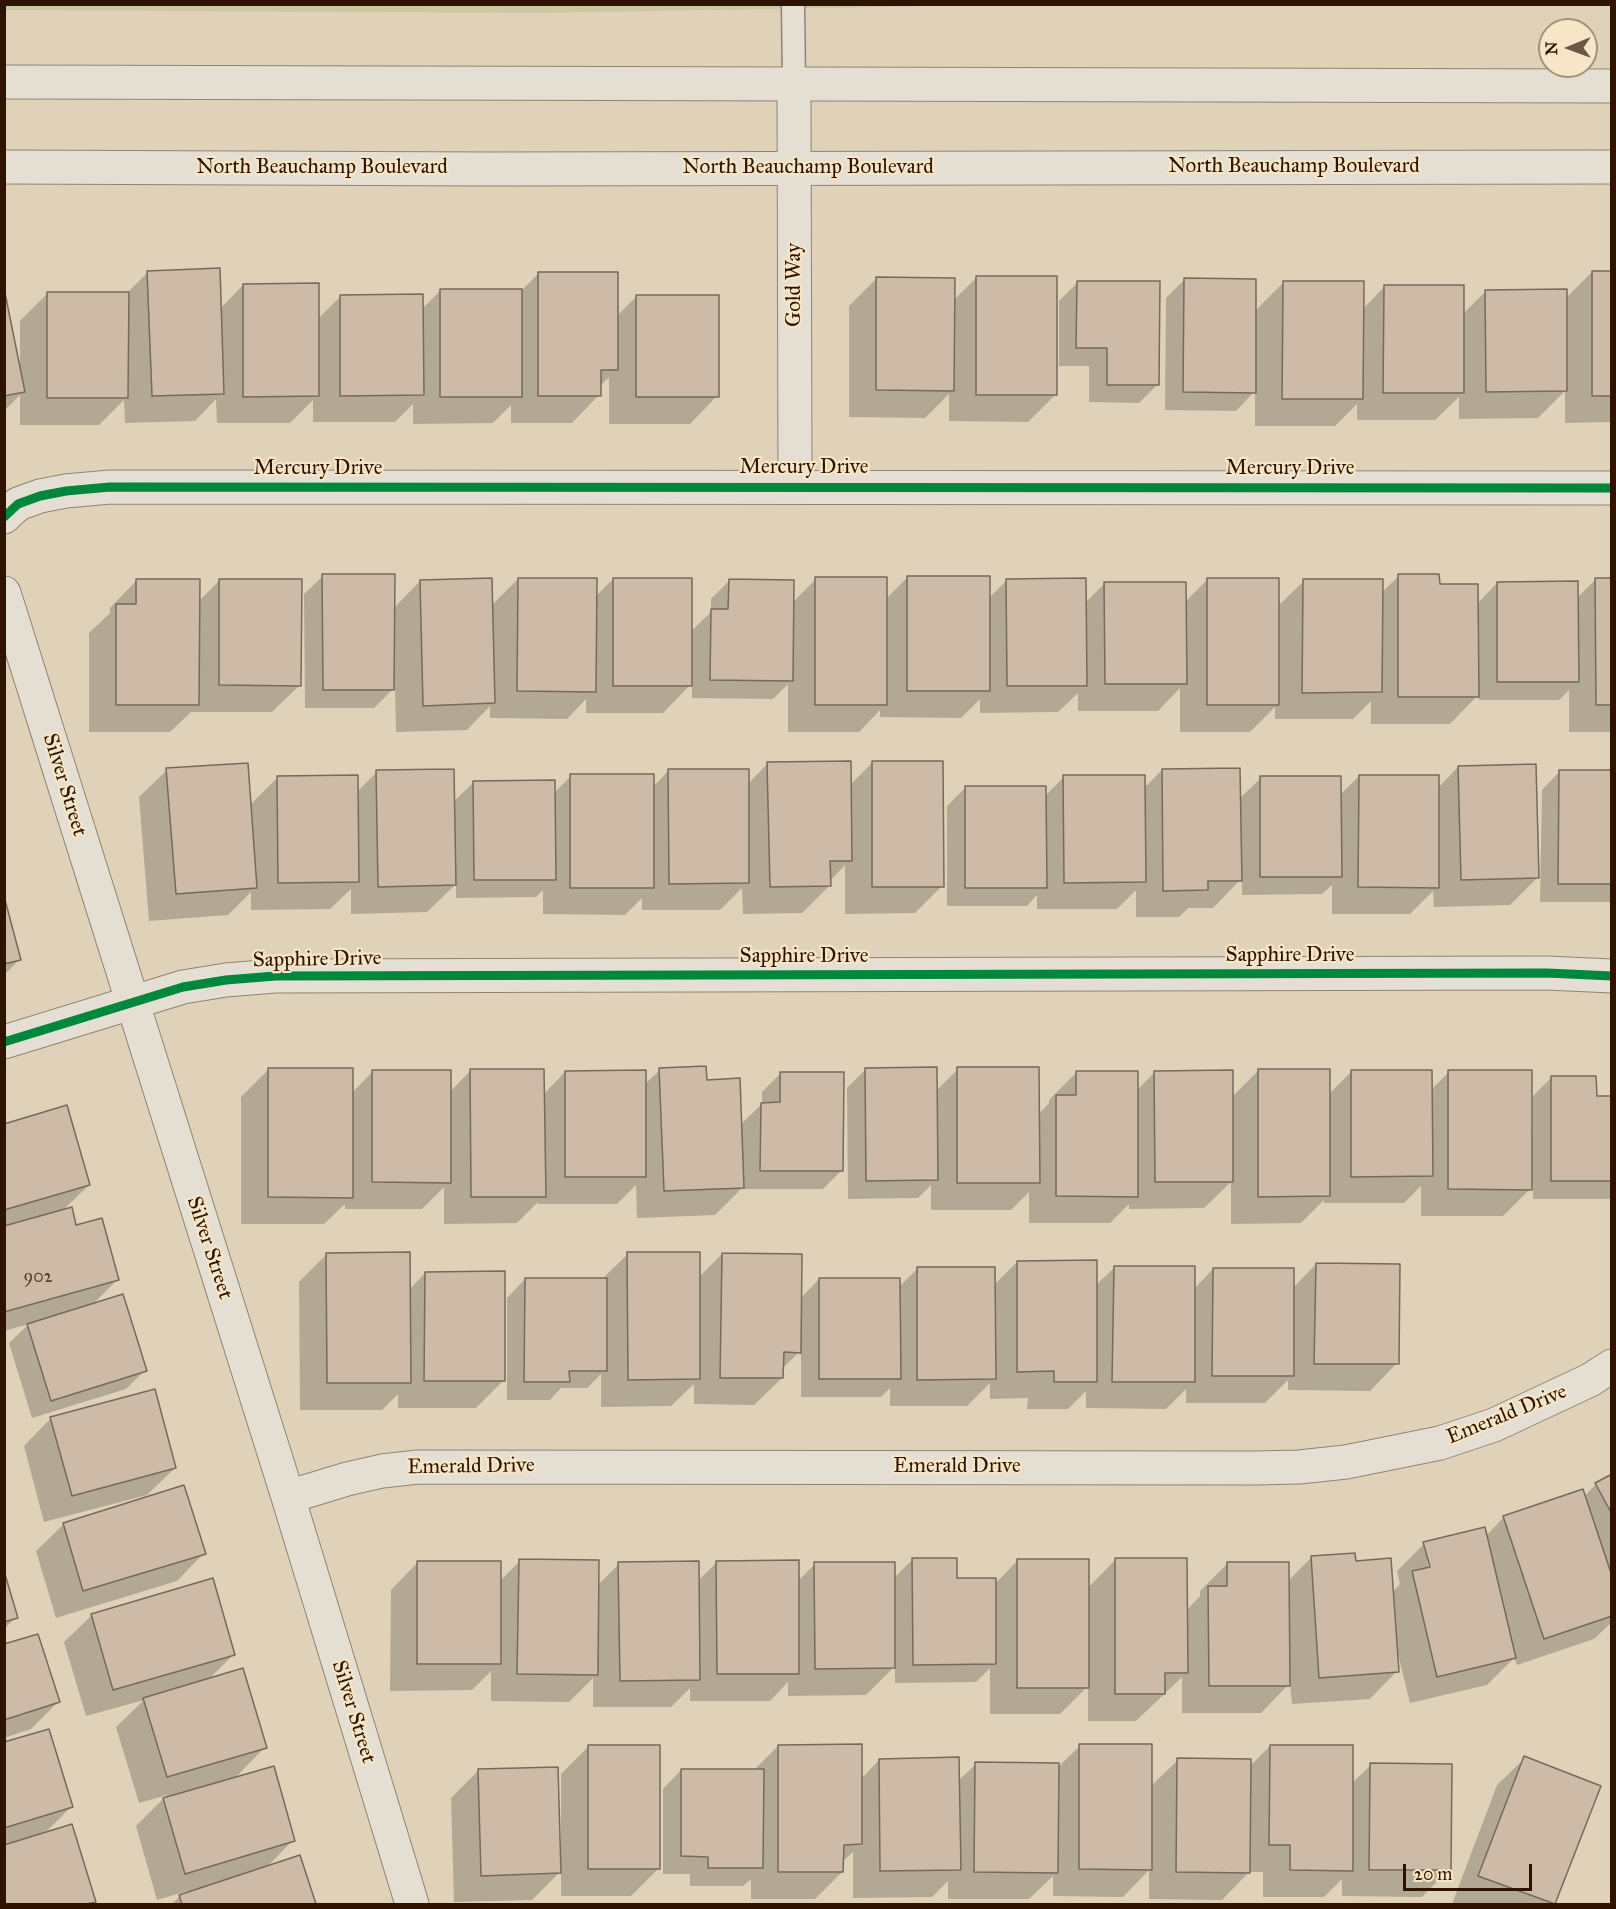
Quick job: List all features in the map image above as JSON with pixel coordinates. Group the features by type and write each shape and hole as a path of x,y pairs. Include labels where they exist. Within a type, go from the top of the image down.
{"street":[{"path":"4,82 1611,86"},
{"name":"Gold Way","path":"794,84 795,486"},
{"name":"North Beauchamp Boulevard","path":"4,167 479,169 1611,167"},
{"name":"Mercury Drive","path":"4,517 18,504 40,496 110,487 1611,488"},
{"name":"Silver Street","path":"4,593 288,1497 412,1905"},
{"name":"Sapphire Drive","path":"4,1042 183,987 226,980 275,976 1524,973 1611,976"},
{"name":"Emerald Drive","path":"288,1497 347,1479 382,1471 418,1467 1299,1467 1346,1462 1440,1443 1494,1425 1590,1380 1611,1366"}],"lane":[{"path":"793,4 794,84"}],"green space":[{"path":"5,4 992,5 538,13 5,10"}],"building":[{"path":"220,268 224,394 152,396 147,271"},
{"path":"1592,271 1612,271 1612,396 1592,396"},
{"path":"538,272 618,272 618,370 601,370 601,396 538,396"},
{"path":"976,276 1057,276 1057,395 976,395"},
{"path":"876,277 955,278 954,391 876,390"},
{"path":"1184,278 1256,279 1256,393 1183,392"},
{"path":"1077,281 1160,281 1159,385 1107,385 1107,348 1076,348"},
{"path":"1283,281 1364,281 1363,399 1282,399"},
{"path":"319,283 319,396 243,397 243,284"},
{"path":"1384,285 1464,285 1464,393 1383,393"},
{"path":"4,288 25,392 4,396"},
{"path":"440,289 522,289 522,397 440,397"},
{"path":"1567,289 1567,391 1486,392 1485,290"},
{"path":"47,292 129,292 128,398 47,398"},
{"path":"423,294 424,395 340,396 340,295"},
{"path":"636,295 719,295 719,397 636,397"},
{"path":"322,574 395,574 394,690 323,690"},
{"path":"1398,574 1439,574 1440,584 1478,584 1479,697 1398,697"},
{"path":"907,576 990,576 990,691 907,691"},
{"path":"815,577 887,577 887,705 815,705"},
{"path":"492,578 495,703 423,706 420,580"},
{"path":"518,578 597,578 596,692 517,691"},
{"path":"613,578 692,578 692,686 613,686"},
{"path":"1086,578 1087,686 1007,686 1006,579"},
{"path":"1207,578 1279,578 1279,705 1207,705"},
{"path":"1595,578 1612,578 1612,705 1596,705"},
{"path":"136,579 200,579 199,705 116,705 116,604 136,604"},
{"path":"219,579 302,579 301,686 219,685"},
{"path":"729,579 794,580 793,681 710,680 711,609 728,609"},
{"path":"1303,579 1383,579 1382,692 1302,693"},
{"path":"1578,581 1579,682 1497,682 1497,582"},
{"path":"1104,582 1186,582 1187,684 1105,684"},
{"path":"851,761 852,861 830,861 831,886 770,887 767,762"},
{"path":"872,761 943,761 944,887 872,887"},
{"path":"248,763 257,888 176,894 166,768"},
{"path":"1536,764 1539,878 1461,880 1458,766"},
{"path":"1240,768 1242,881 1208,881 1208,890 1163,891 1162,769"},
{"path":"454,769 456,885 378,887 376,770"},
{"path":"668,769 749,769 749,883 669,884"},
{"path":"1559,770 1612,770 1612,884 1558,884"},
{"path":"570,774 654,774 654,888 570,888"},
{"path":"358,775 359,882 278,883 277,776"},
{"path":"1063,775 1145,775 1146,882 1064,883"},
{"path":"1359,775 1439,775 1439,888 1358,887"},
{"path":"1260,776 1341,776 1342,877 1260,877"},
{"path":"555,780 556,880 474,880 473,781"},
{"path":"965,786 1046,786 1047,888 965,888"},
{"path":"4,896 21,960 4,964"},
{"path":"706,1066 707,1080 740,1078 744,1188 664,1191 659,1068"},
{"path":"937,1067 938,1180 866,1181 865,1068"},
{"path":"957,1067 1039,1067 1040,1183 957,1183"},
{"path":"268,1068 353,1068 353,1198 268,1197"},
{"path":"470,1069 544,1069 546,1197 471,1197"},
{"path":"1258,1069 1330,1069 1330,1196 1258,1197"},
{"path":"372,1070 451,1070 451,1183 372,1182"},
{"path":"646,1070 646,1177 565,1177 565,1071"},
{"path":"1233,1070 1233,1182 1155,1182 1154,1071"},
{"path":"1351,1070 1432,1070 1433,1176 1351,1177"},
{"path":"1448,1070 1532,1070 1532,1190 1448,1189"},
{"path":"1076,1071 1138,1071 1138,1197 1056,1196 1056,1095 1076,1095"},
{"path":"780,1072 844,1072 843,1171 760,1171 761,1103 780,1102"},
{"path":"1551,1076 1596,1076 1597,1096 1612,1096 1612,1181 1551,1181"},
{"path":"67,1105 90,1185 4,1210 4,1124"},
{"path":"72,1207 76,1225 102,1218 119,1280 4,1312 4,1226"},
{"path":"410,1252 411,1383 327,1383 326,1253"},
{"path":"627,1252 700,1252 700,1379 628,1380"},
{"path":"722,1253 802,1254 801,1353 784,1352 783,1378 720,1378"},
{"path":"1097,1260 1097,1382 1054,1382 1054,1371 1017,1372 1017,1261"},
{"path":"1316,1263 1400,1264 1399,1364 1314,1364"},
{"path":"1114,1266 1195,1266 1195,1382 1112,1382"},
{"path":"917,1267 995,1267 996,1379 917,1380"},
{"path":"1213,1268 1294,1268 1294,1376 1212,1376"},
{"path":"505,1271 505,1381 424,1381 425,1272"},
{"path":"525,1278 607,1278 607,1371 569,1371 570,1382 524,1382"},
{"path":"819,1278 900,1278 901,1379 819,1379"},
{"path":"123,1294 147,1371 51,1401 27,1324"},
{"path":"155,1389 176,1468 72,1496 50,1417"},
{"path":"1612,1474 1612,1514 1595,1483"},
{"path":"184,1485 206,1554 83,1591 63,1523"},
{"path":"1583,1489 1612,1576 1612,1616 1544,1639 1503,1516"},
{"path":"1485,1527 1516,1658 1437,1677 1412,1571 1430,1567 1423,1542"},
{"path":"1355,1553 1356,1561 1391,1558 1399,1672 1319,1678 1311,1556"},
{"path":"912,1558 957,1558 957,1578 996,1578 996,1664 913,1665"},
{"path":"1115,1558 1187,1558 1188,1673 1165,1673 1165,1694 1115,1694"},
{"path":"519,1559 599,1560 598,1675 517,1674"},
{"path":"1017,1559 1089,1559 1089,1688 1017,1688"},
{"path":"799,1560 799,1674 717,1674 716,1561"},
{"path":"417,1561 501,1561 501,1664 417,1664"},
{"path":"699,1561 700,1680 620,1681 618,1562"},
{"path":"814,1562 895,1562 895,1668 815,1669"},
{"path":"1227,1562 1289,1562 1290,1686 1209,1686 1208,1586 1227,1586"},
{"path":"4,1571 18,1618 4,1622"},
{"path":"213,1578 235,1655 113,1690 91,1614"},
{"path":"38,1634 60,1702 4,1720 4,1644"},
{"path":"243,1668 267,1748 167,1777 143,1698"},
{"path":"49,1729 73,1807 4,1828 4,1742"},
{"path":"862,1744 862,1844 844,1845 843,1872 778,1872 778,1745"},
{"path":"1079,1744 1152,1744 1152,1870 1079,1869"},
{"path":"588,1745 660,1745 660,1869 588,1869"},
{"path":"1270,1745 1353,1745 1353,1871 1290,1870 1290,1845 1269,1845"},
{"path":"1524,1756 1601,1786 1555,1904 1478,1876"},
{"path":"959,1757 961,1870 880,1871 879,1759"},
{"path":"1177,1758 1251,1759 1250,1873 1176,1872"},
{"path":"975,1762 1059,1763 1058,1873 974,1872"},
{"path":"1370,1763 1452,1764 1451,1870 1369,1870"},
{"path":"274,1766 295,1841 185,1874 163,1798"},
{"path":"558,1767 561,1873 481,1876 478,1769"},
{"path":"681,1769 764,1769 763,1868 708,1868 708,1857 681,1856"},
{"path":"72,1824 96,1902 4,1904 4,1845"},
{"path":"300,1855 316,1904 182,1904 179,1895"}],"cycle path":[{"path":"4,517 18,504 40,496 110,487 1612,488"},
{"path":"4,1042 183,987 226,980 275,976 1547,973 1612,976"}]}
